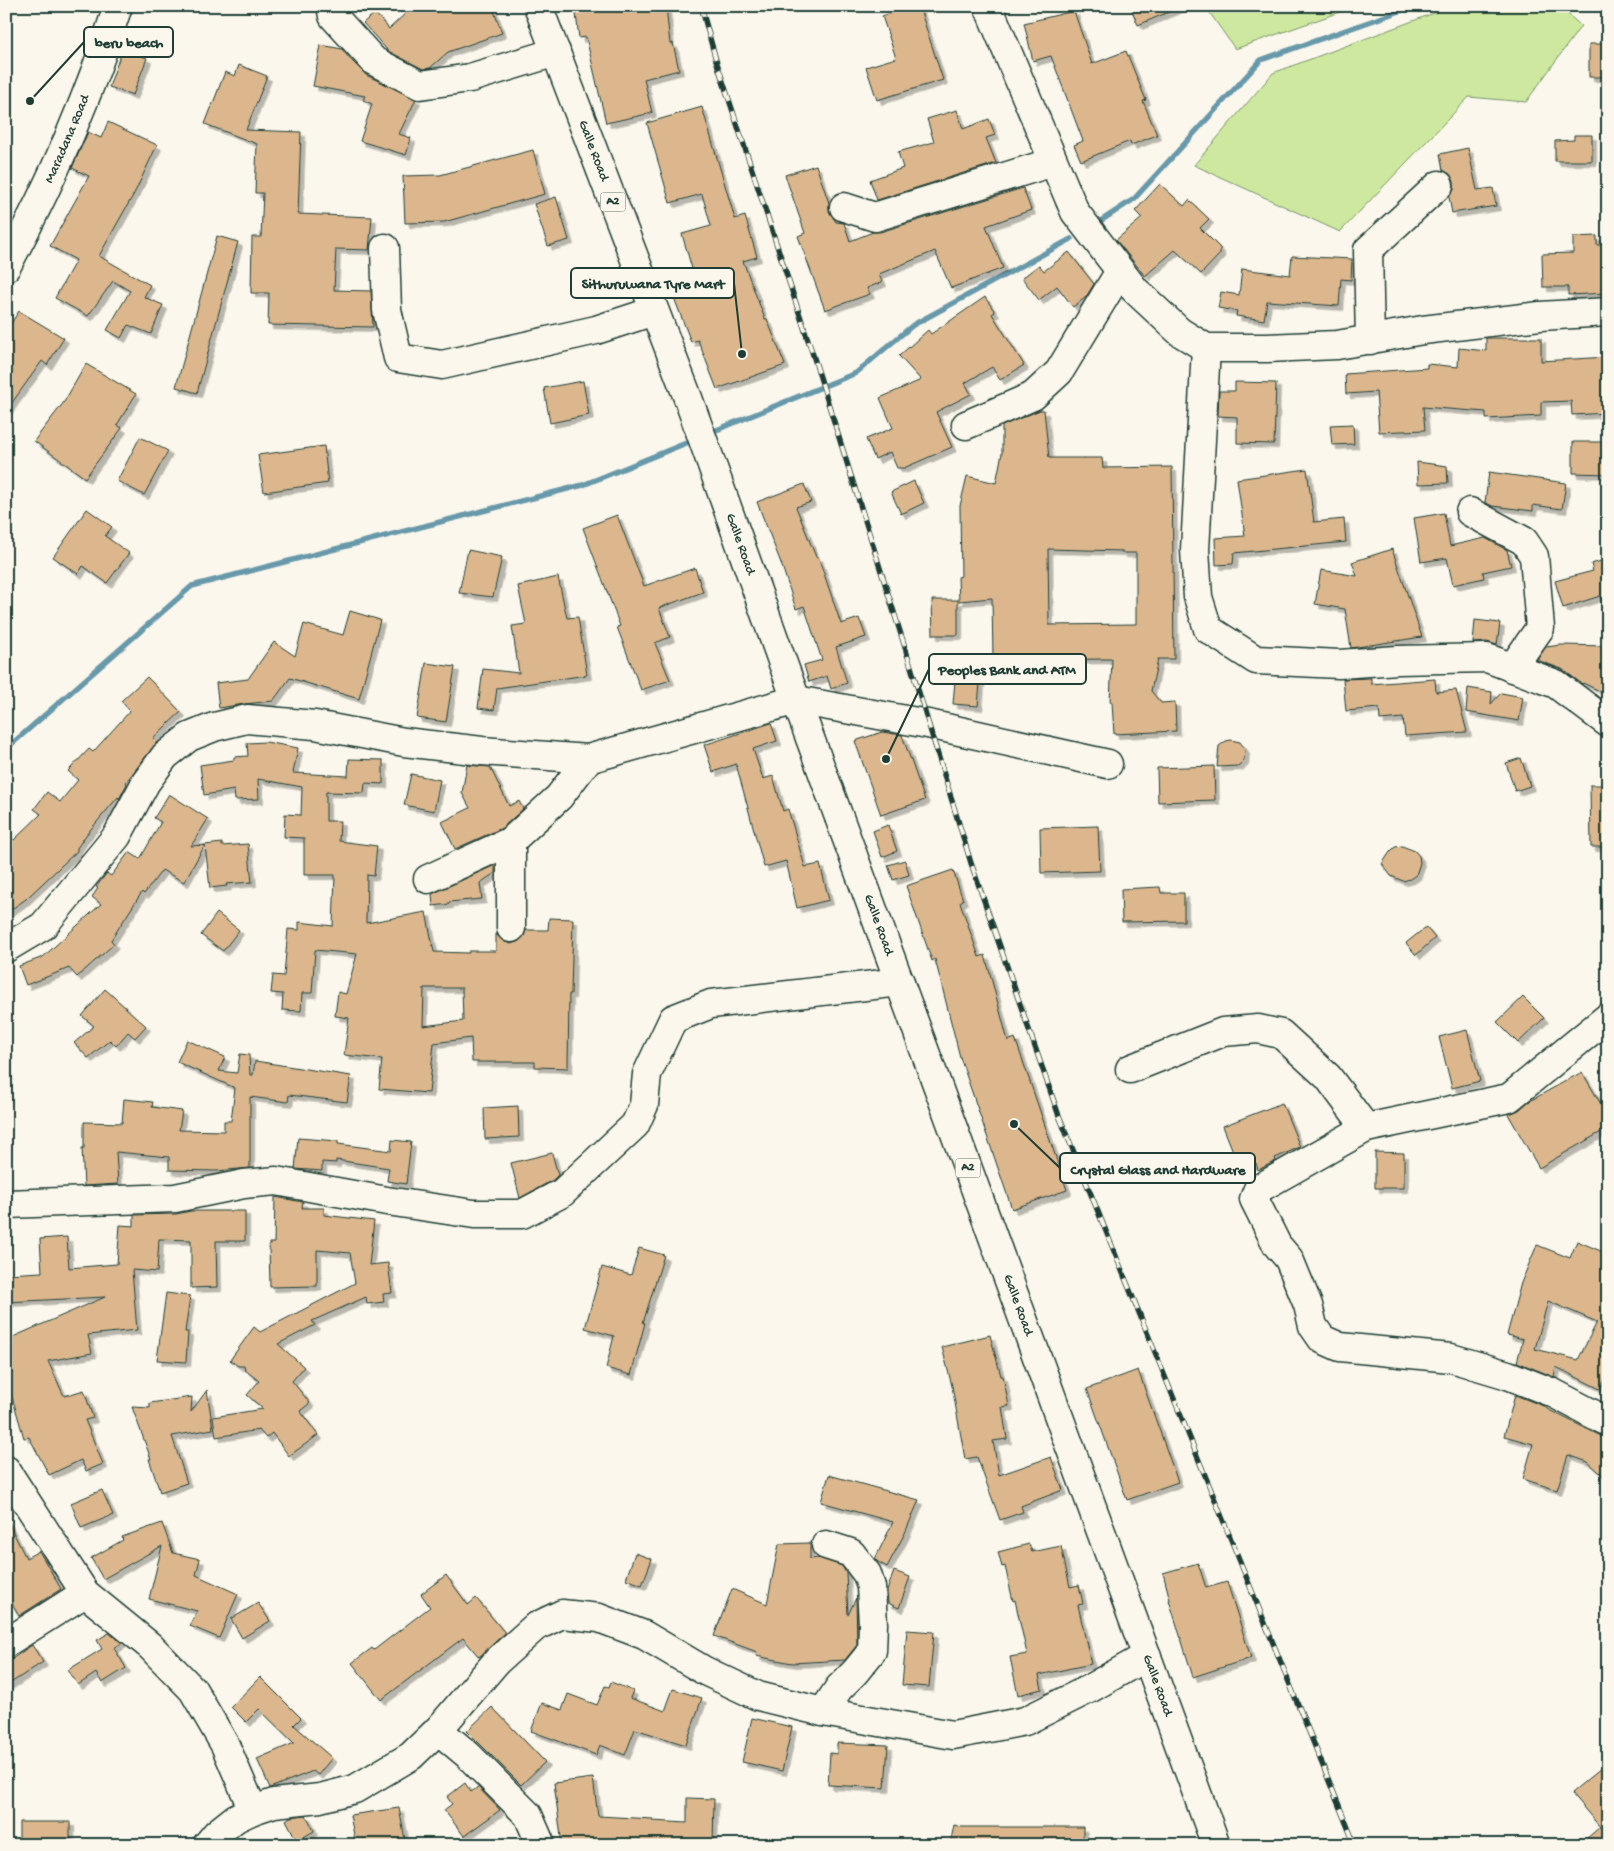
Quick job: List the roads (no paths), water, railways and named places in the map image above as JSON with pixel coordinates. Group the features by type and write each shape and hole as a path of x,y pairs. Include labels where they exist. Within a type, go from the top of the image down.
{"main road":[{"name":"Maradana Road","path":"6,266 64,149 102,54 118,6"},
{"path":"331,6 333,16 374,61 420,85 470,78 556,52"},
{"name":"Galle Road","path":"538,6 688,398 796,700 1216,1845"},
{"path":"988,6 1075,212 1135,290 1180,332 1206,348 1337,345 1423,330 1530,317 1608,312"},
{"path":"844,207 875,217 1053,162"},
{"path":"1370,340 1368,250 1439,185"},
{"path":"385,248 387,310 398,358 442,365 596,330 654,311"},
{"path":"966,425 1033,396 1059,372 1120,271"},
{"path":"1206,348 1195,550 1198,597 1208,630 1256,660 1338,664 1398,660 1486,658 1556,684 1608,723"},
{"path":"1470,512 1524,541 1534,556 1540,628 1512,668"},
{"path":"6,948 43,926 117,836 146,782 165,756 189,736 214,727 247,719 315,725 404,742 482,751 588,758 796,700 928,724 1108,764"},
{"path":"428,879 511,841 559,797 588,758"},
{"path":"511,841 511,928"},
{"path":"6,1204 175,1198 244,1184 276,1181 474,1214 522,1214 562,1193 635,1125 644,1105 647,1074 673,1019 711,1004 900,982"},
{"path":"1605,1414 1508,1375 1451,1358 1340,1347 1322,1339 1313,1326 1308,1305 1289,1259 1276,1245 1254,1199 1258,1189 1366,1128 1509,1098 1608,1017"},
{"path":"1130,1068 1222,1032 1258,1029 1281,1034 1328,1077 1366,1128"},
{"path":"6,1470 85,1593 150,1646 193,1690 225,1745 253,1810"},
{"path":"823,1712 839,1688 872,1651 873,1624 871,1587 867,1574 851,1553 826,1545"},
{"path":"6,1643 85,1593"},
{"path":"207,1845 217,1833 236,1818 253,1810 274,1803 320,1798 355,1788 411,1756 438,1730 504,1656 535,1626 562,1614 599,1618 644,1635 705,1671 758,1696 823,1712 953,1734 1025,1721 1147,1656"},
{"path":"438,1730 468,1755 528,1815 541,1845"}],"waterway":[{"path":"1096,224 1134,199 1261,60 1414,6"},
{"path":"709,433 856,373 913,325 1071,239"},
{"path":"6,749 192,586 583,485 696,439"}],"railway":[{"path":"701,6 716,60 814,358 971,863 1058,1113 1355,1845"}],"place":[{"name":"beru beach","path":"30,101"},
{"name":"Sithuruwana Tyre Mart","path":"742,354"},
{"name":"Peoples Bank and ATM","path":"886,759"},
{"name":"Crystal Glass and Hardware","path":"1014,1124"}]}
